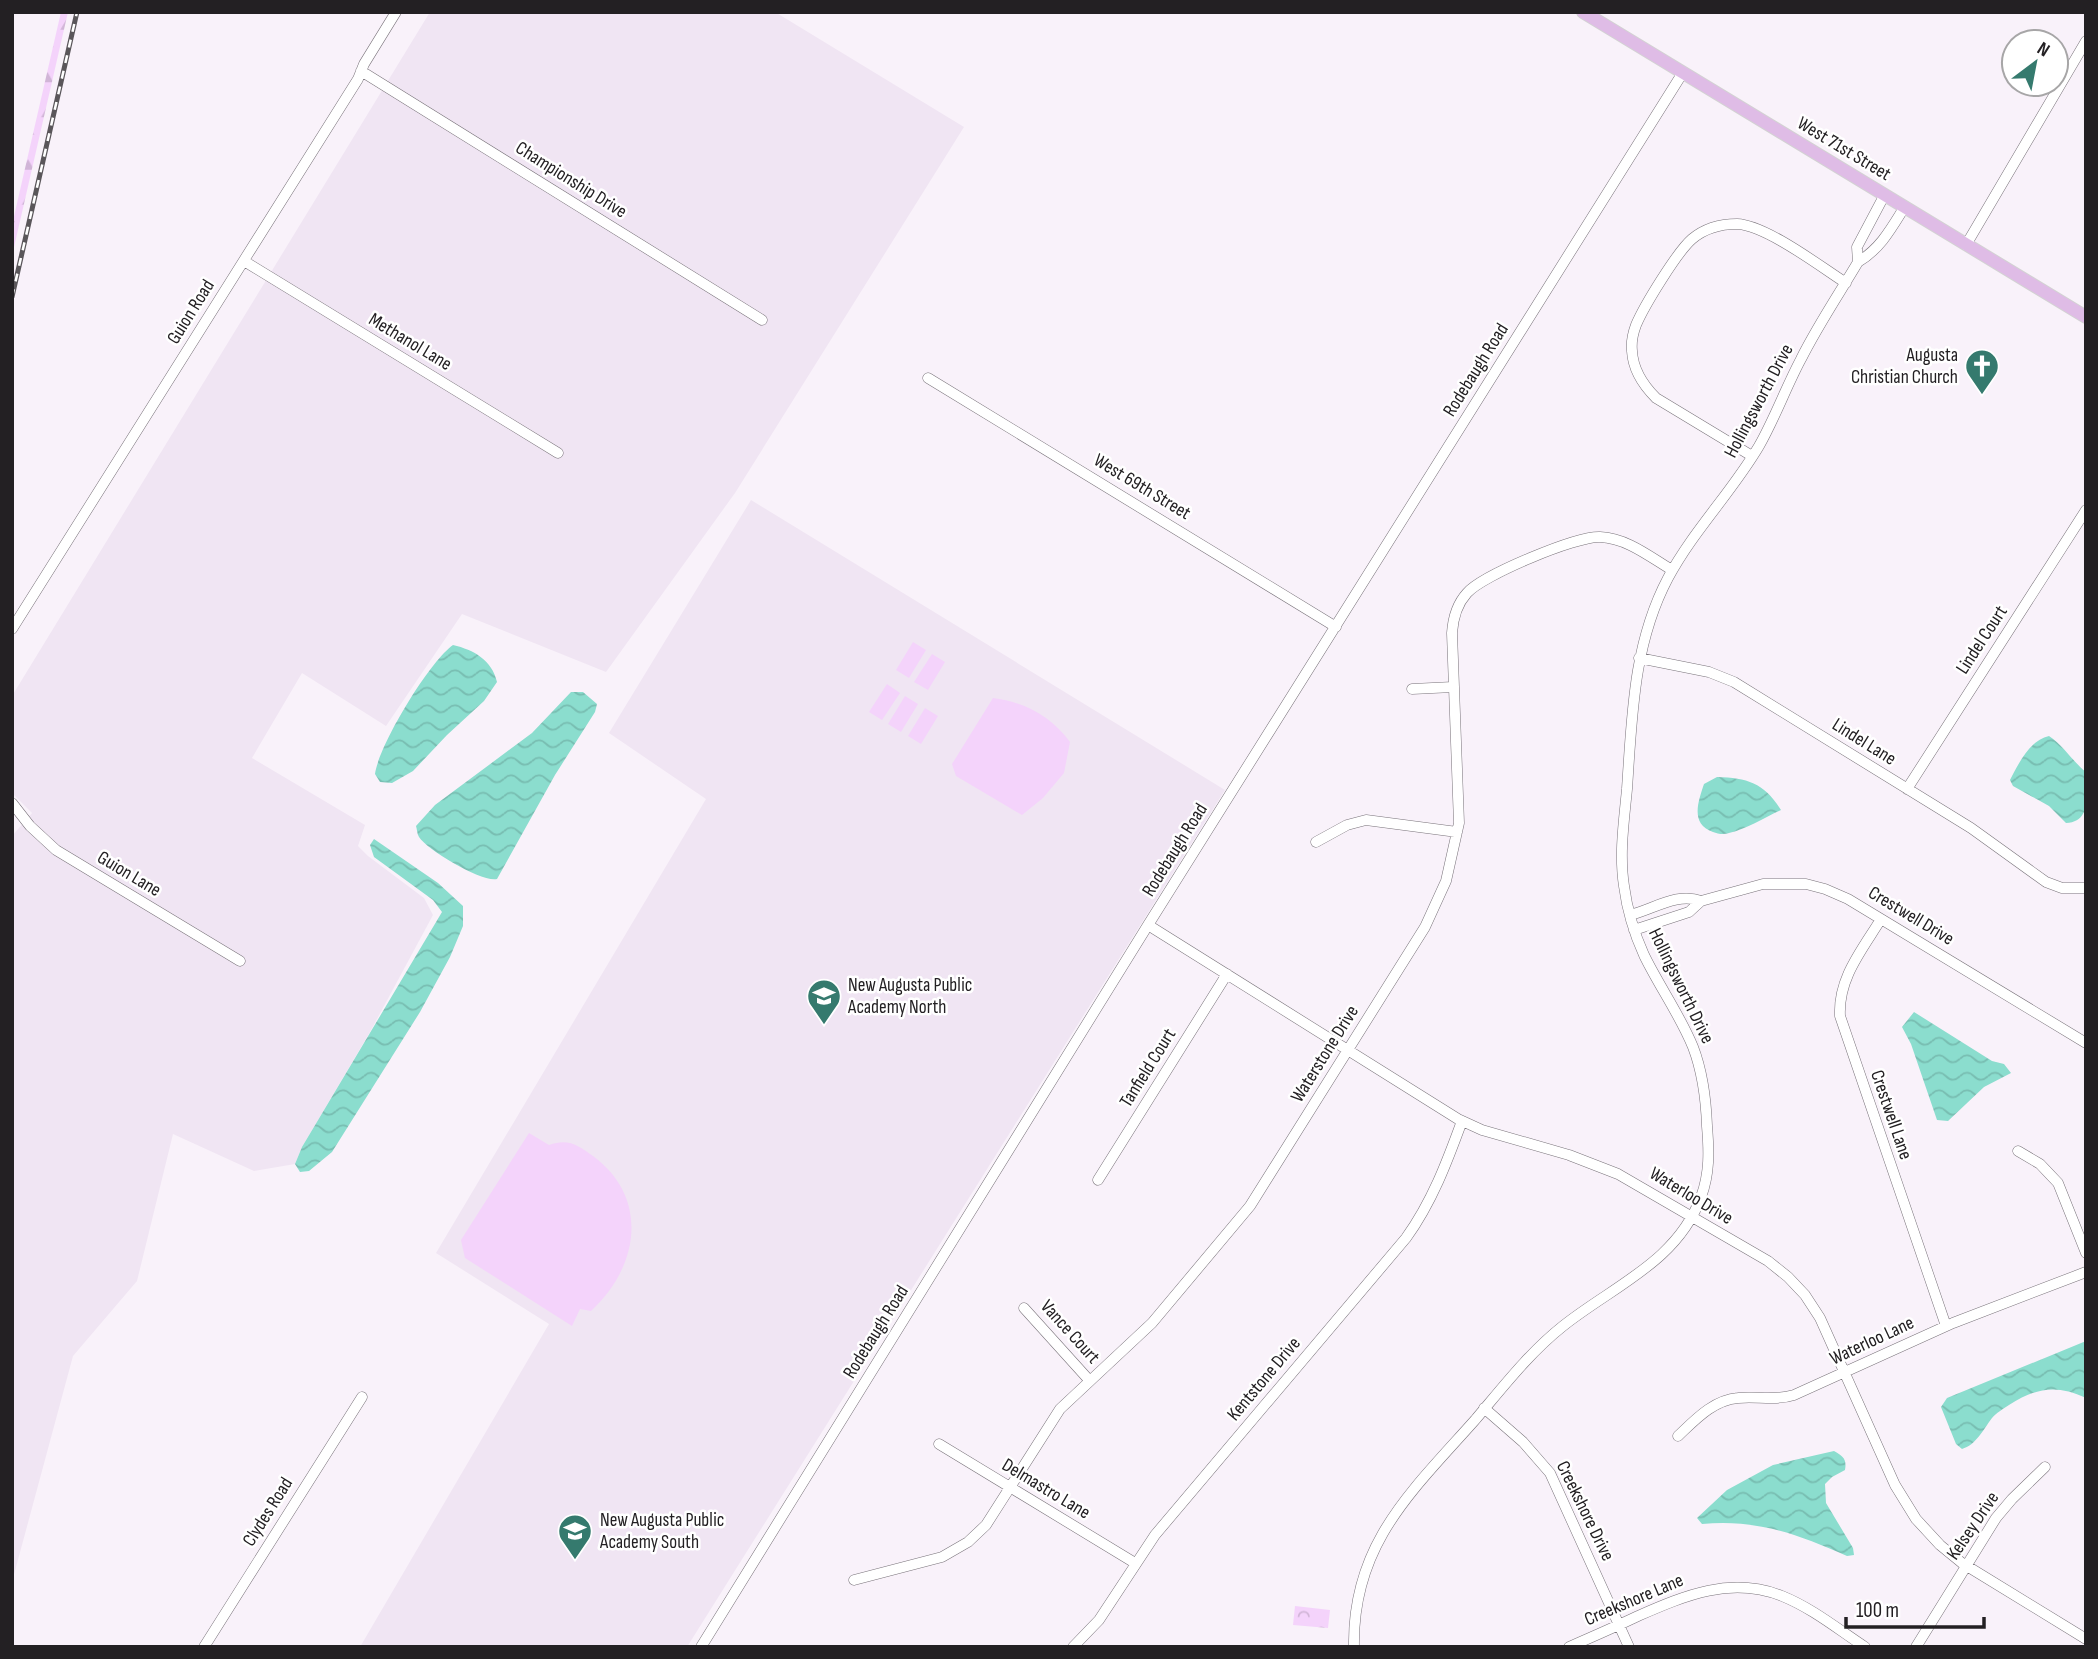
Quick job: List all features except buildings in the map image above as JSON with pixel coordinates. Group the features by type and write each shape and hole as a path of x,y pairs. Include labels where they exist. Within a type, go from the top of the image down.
{"main road":[{"name":"West 71st Street","path":"1583,12 2086,317"}],"street":[{"name":"Guion Road","path":"12,629 244,261 396,12"},
{"path":"1966,245 2086,41"},
{"name":"Championship Drive","path":"361,71 762,320"},
{"name":"Rodebaugh Road","path":"701,1647 1148,925 1682,74"},
{"name":"Hollingsworth Drive","path":"1858,262 1857,247 1884,196"},
{"name":"Hollingsworth Drive","path":"1354,1647 1354,1624 1368,1563 1380,1536 1399,1506 1552,1335 1657,1261 1676,1241 1691,1218 1705,1187 1709,1166 1704,1089 1691,1043 1634,930 1624,887 1622,852 1634,691 1639,658 1654,609 1672,570 1752,456 1770,426 1802,356 1858,262 1886,238 1904,208"},
{"path":"1752,456 1656,398 1646,388 1632,355 1632,337 1640,318 1688,243 1706,230 1728,224 1742,225 1766,233 1846,283"},
{"name":"Methanol Lane","path":"244,261 558,453"},
{"name":"West 69th Street","path":"928,378 1336,626"},
{"name":"Lindel Court","path":"1907,789 2086,510"},
{"name":"Waterstone Drive","path":"853,1580 932,1561 956,1550 986,1525 1057,1413 1153,1322 1250,1206 1348,1051 1433,913 1449,873 1457,832 1459,801 1452,632 1455,615 1465,596 1484,579 1573,541 1594,537 1628,544 1672,570"},
{"name":"Lindel Lane","path":"1639,658 1709,672 1734,682 1971,828 2038,877 2057,887 2086,888"},
{"path":"1412,689 1453,687"},
{"name":"Guion Lane","path":"12,803 30,826 56,850 240,961"},
{"path":"1316,842 1347,825 1366,820 1457,832"},
{"name":"Crestwell Drive","path":"1634,930 1689,912 1701,901 1759,884 1797,883 1834,892 2086,1043"},
{"name":"Crestwell Drive","path":"1630,915 1671,900 1690,897 1701,901"},
{"name":"Crestwell Lane","path":"1881,919 1846,976 1841,992 1840,1016 1946,1326"},
{"name":"Waterloo Drive","path":"1148,925 1462,1121 1502,1137 1569,1155 1609,1170 1768,1261 1805,1295 1821,1318 1895,1485 1911,1513 1935,1540 1967,1565 2086,1639"},
{"name":"Tanfield Court","path":"1098,1180 1227,974"},
{"name":"Kentstone Drive","path":"1073,1647 1099,1620 1155,1535 1406,1238 1443,1174 1462,1121"},
{"path":"2018,1151 2040,1164 2058,1183 2086,1253"},
{"name":"Waterloo Lane","path":"1678,1436 1719,1403 1739,1398 1768,1399 1790,1396 1946,1326 2086,1272"},
{"name":"Vance Court","path":"1024,1308 1089,1380"},
{"name":"Clydes Road","path":"204,1647 362,1397"},
{"name":"Creekshore Drive","path":"1484,1408 1523,1442 1550,1473 1629,1647"},
{"name":"Delmastro Lane","path":"939,1444 1135,1563"},
{"name":"Kelsey Drive","path":"1916,1647 2004,1508 2045,1468"},
{"name":"Creekshore Lane","path":"1569,1647 1698,1592 1716,1588 1744,1588 1782,1597 1865,1647"}],"shaded area":[{"path":"430,12 775,12 964,127 735,493 606,672 462,614 386,726 302,673 252,758 365,825 358,846 424,898 433,915 370,1032 302,1147 295,1164 254,1171 173,1134 137,1281 73,1356 12,1582 12,836 32,813 12,793 12,696"},
{"name":"New Augusta Public Academy North","path":"751,500 1225,790 687,1647 360,1647 549,1324 436,1253 706,799 609,733"}],"green space":[{"path":"61,12 68,12 12,256 12,225"},
{"path":"913,642 926,650 909,678 896,670"},
{"path":"932,654 945,662 928,690 914,682"},
{"path":"887,684 900,693 882,720 869,712"},
{"path":"905,696 918,704 901,732 888,724"},
{"path":"993,698 1036,712 1054,725 1070,742 1064,773 1043,798 1022,815 956,776 952,764"},
{"path":"925,708 938,716 921,744 908,736"},
{"path":"529,1133 549,1145 562,1142 572,1144 593,1156 611,1173 623,1192 630,1212 628,1254 620,1274 591,1311 580,1309 572,1326 465,1258 461,1240"},
{"path":"1295,1606 1330,1610 1328,1628 1293,1625"}],"water":[{"path":"453,645 481,657 495,674 497,682 484,701 413,771 392,783 380,782 375,774 395,725 431,668"},
{"path":"571,692 583,692 597,704 595,712 555,775 497,879 468,871 424,843 418,836 416,826 435,805 532,733"},
{"path":"2049,736 2086,772 2086,804 2081,817 2075,821 2066,823 2049,806 2013,786 2010,780 2030,748"},
{"path":"1717,777 1754,784 1768,794 1781,810 1727,834 1706,828 1698,818 1700,798 1704,784"},
{"path":"374,839 438,883 463,906 463,926 450,957 420,1012 332,1152 309,1171 300,1172 295,1164 302,1147 442,912 433,900 374,857 370,845"},
{"path":"1914,1012 1992,1061 2004,1064 2011,1073 1984,1087 1948,1121 1937,1120 1911,1044 1902,1027"},
{"path":"2086,1341 2086,1398 2056,1390 2028,1395 1996,1414 1971,1444 1962,1449 1956,1444 1941,1407 1947,1398"},
{"path":"1834,1451 1844,1458 1845,1470 1825,1484 1826,1503 1853,1548 1854,1555 1847,1556 1776,1530 1741,1524 1702,1524 1697,1518 1727,1490 1773,1465"}],"railway":[{"path":"12,297 77,12"}],"place":[{"name":"Augusta Christian Church","path":"1982,396"},
{"name":"New Augusta Public Academy North","path":"824,1026"},
{"name":"New Augusta Public Academy South","path":"575,1561"}]}
